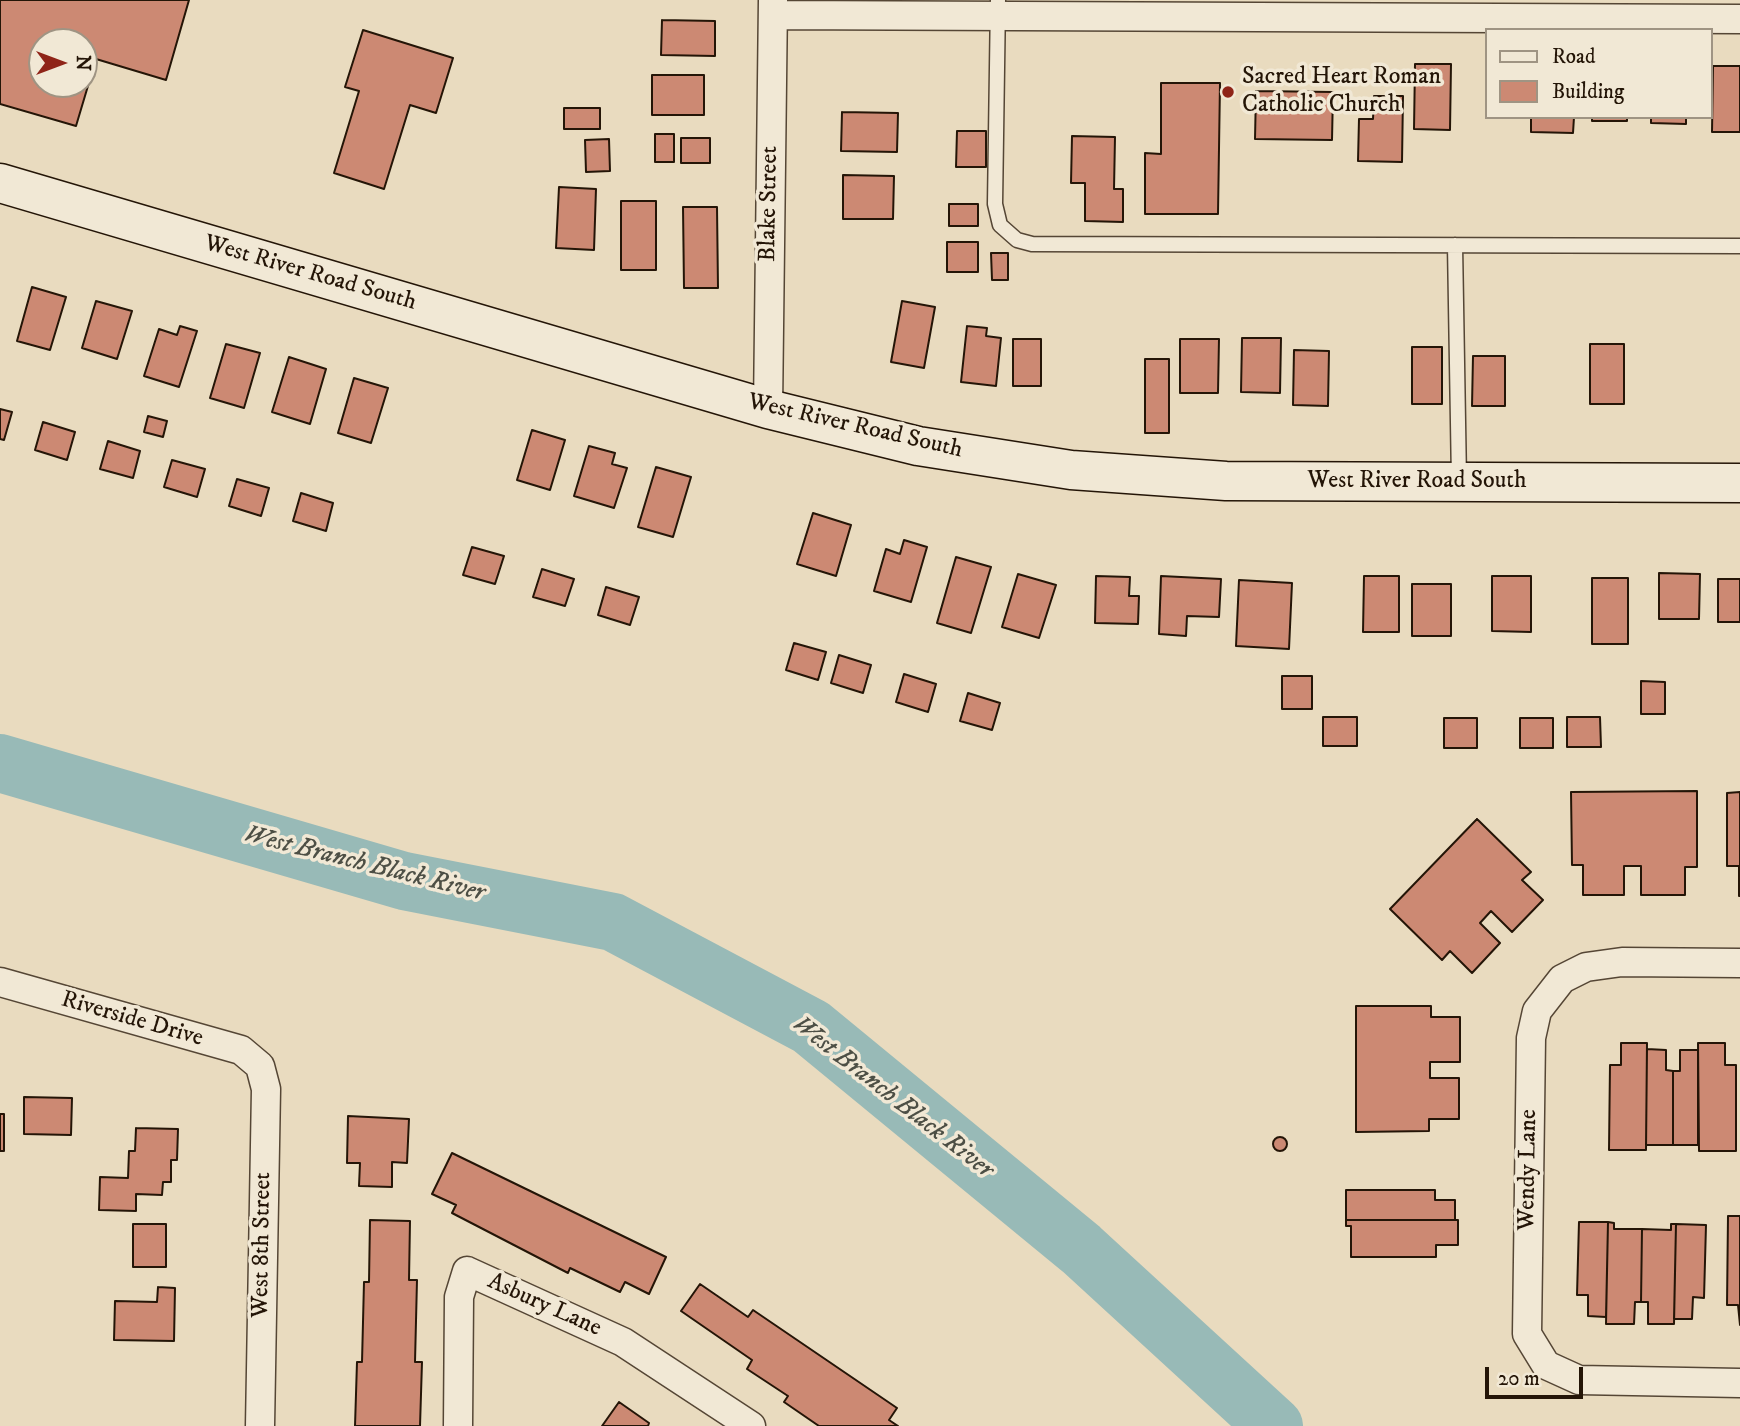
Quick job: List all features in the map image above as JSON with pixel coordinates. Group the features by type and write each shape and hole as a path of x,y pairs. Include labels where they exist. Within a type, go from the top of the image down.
{"main road":[{"name":"West River Road South","path":"0,183 768,409 918,446 1071,470 1226,481 1740,483"}],"street":[{"path":"773,8 998,8 1740,19"},
{"name":"Blake Street","path":"768,409 773,8"},
{"name":"Wendy Lane","path":"1740,963 1597,965 1562,979 1537,1011 1531,1038 1527,1334 1546,1365 1566,1377 1592,1382 1740,1383"},
{"name":"Riverside Drive","path":"0,982 241,1050 260,1066"},
{"name":"West 8th Street","path":"260,1066 266,1089 260,1426"},
{"name":"Asbury Lane","path":"458,1426 458,1297 467,1271 631,1346 751,1426"}],"lane":[{"path":"998,8 995,204 1000,225 1017,240 1046,244 1740,246"},
{"path":"1455,245 1459,482"}],"building":[{"path":"0,0 189,0 166,80 98,60 98,28 28,28 28,98 84,98 76,126 0,104"},
{"path":"662,20 715,21 715,56 661,55"},
{"path":"363,30 453,58 436,113 410,105 384,189 334,173 359,91 345,87"},
{"path":"1415,64 1451,64 1450,130 1414,129"},
{"path":"1713,66 1740,66 1740,132 1712,132"},
{"path":"652,75 704,75 704,115 652,115"},
{"path":"1161,83 1220,83 1218,214 1145,214 1145,153 1161,154"},
{"path":"1256,91 1333,92 1332,140 1255,139"},
{"path":"1374,96 1403,96 1402,162 1358,161 1359,119 1373,119"},
{"path":"564,108 600,108 600,129 564,129"},
{"path":"842,112 898,113 897,152 841,151"},
{"path":"1531,119 1574,119 1573,133 1531,132"},
{"path":"1592,119 1627,119 1627,121"},
{"path":"1651,119 1686,119 1686,124 1651,123"},
{"path":"957,131 986,131 986,167 956,167"},
{"path":"655,134 674,134 674,162 655,162"},
{"path":"1072,136 1115,137 1114,189 1123,189 1123,222 1085,221 1085,183 1071,183"},
{"path":"681,138 710,138 710,163 681,163"},
{"path":"609,139 610,171 586,172 585,140"},
{"path":"843,175 894,176 893,219 843,219"},
{"path":"559,187 596,189 594,250 556,248"},
{"path":"621,201 656,201 656,270 621,270"},
{"path":"949,204 978,204 978,226 949,226"},
{"path":"683,207 717,207 718,288 684,288"},
{"path":"947,242 978,242 978,272 947,272"},
{"path":"991,253 1008,253 1008,280 992,280"},
{"path":"32,287 66,297 50,350 17,341"},
{"path":"96,301 132,311 117,359 82,348"},
{"path":"902,301 935,307 924,368 891,362"},
{"path":"180,326 197,331 179,387 144,376 159,329 177,335"},
{"path":"967,326 987,328 986,336 1001,338 996,386 961,382"},
{"path":"1242,338 1281,338 1280,393 1241,392"},
{"path":"1013,339 1041,339 1041,386 1013,386"},
{"path":"1180,339 1219,339 1218,393 1180,393"},
{"path":"226,344 260,353 244,408 210,398"},
{"path":"1590,344 1624,344 1624,404 1590,404"},
{"path":"1412,347 1442,347 1442,404 1412,404"},
{"path":"1294,350 1329,351 1328,406 1293,405"},
{"path":"1473,356 1505,356 1505,406 1472,406"},
{"path":"289,357 326,369 310,424 272,412"},
{"path":"1145,359 1169,359 1169,433 1145,433"},
{"path":"354,378 388,388 371,443 338,433"},
{"path":"0,409 12,412 4,440 0,439"},
{"path":"148,416 167,421 163,437 144,432"},
{"path":"43,422 75,432 67,460 35,450"},
{"path":"532,430 565,440 550,490 517,480"},
{"path":"108,441 140,451 133,478 100,469"},
{"path":"589,446 615,453 612,464 627,468 614,508 574,496"},
{"path":"172,460 205,469 197,497 164,487"},
{"path":"656,467 691,477 673,537 638,527"},
{"path":"237,479 269,488 261,516 229,506"},
{"path":"301,493 333,503 326,531 293,521"},
{"path":"813,513 851,525 836,576 797,564"},
{"path":"904,540 927,547 911,602 874,591 886,549 900,554"},
{"path":"472,547 504,556 495,584 463,575"},
{"path":"956,557 991,567 971,633 937,623"},
{"path":"542,569 574,579 565,606 533,597"},
{"path":"1659,573 1700,574 1699,619 1659,619"},
{"path":"1018,574 1056,585 1039,638 1002,627"},
{"path":"1096,576 1130,577 1129,596 1139,596 1138,624 1095,623"},
{"path":"1161,576 1221,579 1219,617 1187,616 1186,636 1159,634"},
{"path":"1364,576 1399,576 1399,632 1363,632"},
{"path":"1492,576 1531,576 1531,632 1492,631"},
{"path":"1592,578 1628,578 1628,644 1592,644"},
{"path":"1718,579 1740,579 1740,622 1718,622"},
{"path":"1239,580 1292,583 1289,649 1236,646"},
{"path":"1412,584 1451,584 1451,636 1412,636"},
{"path":"606,587 639,597 630,625 598,615"},
{"path":"794,643 826,652 818,680 786,670"},
{"path":"839,655 871,665 863,693 831,683"},
{"path":"904,674 936,684 928,712 896,702"},
{"path":"1282,676 1312,676 1312,709 1282,709"},
{"path":"1641,681 1665,682 1665,714 1641,714"},
{"path":"968,693 1000,703 992,730 960,721"},
{"path":"1323,717 1357,717 1357,746 1323,746"},
{"path":"1567,717 1600,717 1601,747 1567,747"},
{"path":"1444,718 1477,718 1477,748 1444,748"},
{"path":"1520,718 1553,718 1553,748 1520,748"},
{"path":"1697,791 1697,867 1685,867 1685,895 1641,895 1641,866 1624,866 1624,895 1583,895 1583,865 1572,865 1571,792"},
{"path":"1740,792 1739,896 1739,866 1727,866 1727,793"},
{"path":"1477,819 1531,872 1522,880 1543,900 1512,932 1491,911 1480,923 1500,943 1472,973 1450,951 1442,960 1390,909"},
{"path":"1356,1006 1431,1006 1431,1017 1460,1017 1460,1062 1430,1062 1430,1078 1459,1078 1459,1119 1429,1119 1429,1131 1356,1132"},
{"path":"1621,1043 1647,1043 1646,1150 1609,1150 1610,1065 1621,1065"},
{"path":"1698,1043 1725,1043 1725,1065 1736,1065 1736,1151 1699,1151"},
{"path":"1647,1049 1666,1050 1666,1070 1673,1071 1673,1145 1646,1145"},
{"path":"1680,1050 1698,1050 1698,1145 1673,1145 1673,1071 1680,1071"},
{"path":"24,1097 72,1098 71,1135 24,1134"},
{"path":"0,1114 4,1114 4,1151 0,1151"},
{"path":"348,1116 409,1119 407,1163 392,1162 392,1187 359,1186 360,1163 347,1163"},
{"path":"136,1128 178,1129 177,1160 171,1160 171,1182 163,1182 162,1195 136,1194 136,1211 99,1210 100,1177 128,1178 129,1151 135,1151"},
{"path":"1277,1137 1283,1137 1287,1144 1283,1151 1277,1151 1273,1147 1273,1141"},
{"path":"452,1153 666,1257 649,1294 625,1282 620,1292 570,1268 568,1273 452,1213 456,1205 432,1194"},
{"path":"1346,1190 1435,1190 1435,1200 1455,1200 1455,1220 1346,1220"},
{"path":"1728,1216 1740,1216 1740,1325 1738,1305 1727,1305"},
{"path":"370,1220 410,1221 409,1280 417,1280 415,1362 422,1362 420,1426 355,1426 357,1362 362,1362 364,1282 369,1282"},
{"path":"1346,1220 1458,1220 1458,1245 1436,1245 1436,1257 1351,1257 1351,1226 1346,1226"},
{"path":"1579,1222 1608,1222 1606,1317 1588,1316 1588,1295 1577,1295"},
{"path":"1608,1222 1614,1223 1614,1229 1642,1229 1641,1302 1635,1302 1634,1324 1606,1324"},
{"path":"133,1224 166,1224 166,1267 133,1267"},
{"path":"1671,1224 1676,1224 1674,1324 1648,1324 1648,1302 1641,1302 1642,1229 1671,1230"},
{"path":"1676,1224 1706,1225 1704,1298 1693,1297 1692,1319 1674,1319"},
{"path":"700,1284 748,1317 753,1310 897,1408 889,1420 898,1426 819,1426 784,1402 788,1396 747,1369 752,1360 681,1311"},
{"path":"158,1287 175,1288 174,1341 114,1340 115,1301 157,1302"},
{"path":"619,1402 649,1423 648,1426 602,1426"}],"waterway":[{"name":"West Branch Black River","path":"0,763 404,881 613,922 811,1027 1081,1249 1274,1426"}],"place":[{"name":"Sacred Heart Roman Catholic Church","path":"1228,92"}]}
